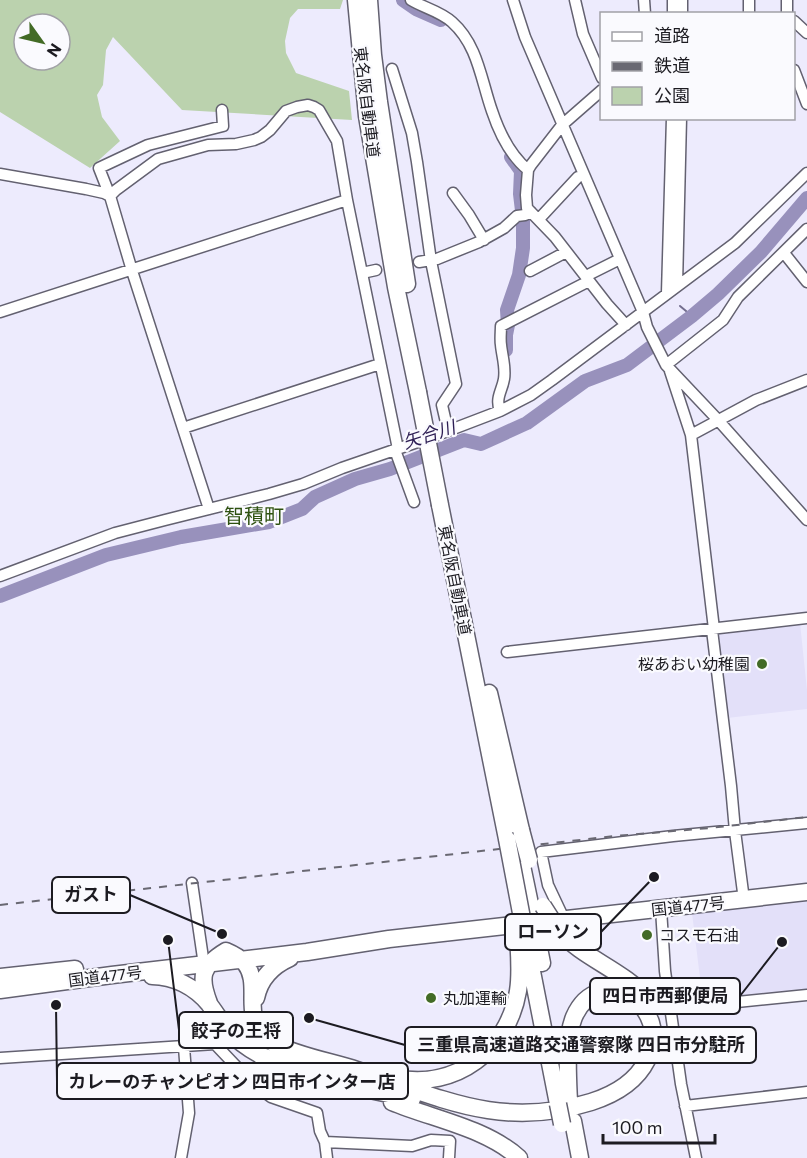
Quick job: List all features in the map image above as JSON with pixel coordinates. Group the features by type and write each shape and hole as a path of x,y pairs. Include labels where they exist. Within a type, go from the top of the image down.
{"highway":[{"name":"東名阪自動車道","path":"356,0 371,145 396,286 423,391"},
{"name":"東名阪自動車道","path":"369,0 373,55 389,173 423,391 520,861 526,934 568,1123 580,1158"},
{"name":"東名阪自動車道","path":"445,502 483,669 514,833"},
{"name":"東名阪自動車道","path":"520,861 537,907 526,934"},
{"name":"国道477号","path":"226,951 561,925 661,909 807,892"},
{"path":"308,952 281,963 267,973 258,987 255,1017 257,1025 267,1038 354,1078 411,1099 484,1119 518,1122 563,1118 614,1102 634,1089 650,1073 656,1063 662,1042 661,1031 651,1002 634,985 582,952 561,925 537,907"},
{"path":"354,1078 429,1080 452,1074 483,1056 500,1037 515,1004 526,934"},
{"name":"国道477号","path":"0,977 205,961 242,961 389,939"},
{"path":"208,1003 202,978 205,961 226,951 242,961 250,972 257,1025"},
{"name":"国道477号","path":"0,990 205,961"},
{"path":"112,975 161,976 189,986 208,1003 236,1039 249,1049 277,1062 490,1111 512,1113 538,1113 587,1103 605,1097 628,1084 635,1077 648,1059 653,1032 647,1012 641,1004 627,994 610,990 600,992 585,1002 574,1017 571,1027 564,1103"},
{"path":"354,1078 408,1109 487,1136 519,1158"},
{"name":"東名阪自動車道","path":"568,1123 569,1158"}],"street":[{"path":"411,0 426,4 452,22 464,36 476,57 500,131 521,164 528,170"},
{"path":"513,0 525,37 667,367 691,435 744,900"},
{"path":"575,0 583,34 600,73"},
{"path":"795,22 807,33"},
{"path":"392,69 414,143 431,261 456,384 442,405 448,431"},
{"path":"795,72 806,96"},
{"path":"600,92 562,125 528,170 527,208 528,215 555,237 626,325"},
{"path":"110,196 158,159 212,144 232,144 254,140 270,130 286,111 304,105 317,108 337,141 397,451 414,502"},
{"path":"209,509 110,196 99,168 148,145 223,126 222,110"},
{"path":"667,293 672,120"},
{"path":"677,285 681,120"},
{"path":"187,135 192,149"},
{"path":"0,576 116,533 303,484 501,411 531,395 735,243 807,173"},
{"path":"0,174 86,189 110,196"},
{"path":"419,262 431,261 484,240 528,215 578,177"},
{"path":"453,193 484,240"},
{"path":"0,312 347,200"},
{"path":"667,367 723,320 738,297 807,229"},
{"path":"530,271 566,252"},
{"path":"784,253 807,282"},
{"path":"501,411 498,404 504,379 504,365 501,326 588,280 590,274 620,259"},
{"path":"362,273 376,270"},
{"path":"183,428 380,364"},
{"path":"667,367 683,381 807,520"},
{"path":"691,435 756,400 807,380"},
{"path":"507,652 807,618"},
{"path":"561,925 548,885 541,852 807,823"},
{"path":"192,883 205,961"},
{"path":"661,909 665,971 685,1106 696,1158"},
{"path":"671,1008 807,995"},
{"path":"0,1058 215,1044 252,1083 271,1097 317,1113 327,1158"},
{"path":"181,1158 189,1113 184,1047"},
{"path":"685,1106 807,1092"},
{"path":"325,1142 412,1146 431,1140 450,1141 450,1158"}],"shaded area":[{"name":"桜あおい幼稚園","path":"800,623 807,709 727,718 717,637 721,631"},
{"path":"807,900 807,992 703,1002 692,913"}],"green space":[{"path":"0,0 343,0 340,9 298,9 290,18 285,41 286,53 296,73 349,91 352,120 182,110 113,37 106,50 103,85 97,95 102,117 120,141 90,168 0,112"}],"waterway":[{"path":"403,0 416,9 441,20"},
{"path":"506,350 507,310 519,275 523,248 521,171 511,157"},
{"name":"矢合川","path":"0,596 106,555 181,537 269,522 302,509 315,497 355,479 390,469 464,440 481,444 527,423 585,381 627,365 692,316 761,252 807,198"},
{"path":"680,306 692,316"}],"railway":[{"path":"0,905 615,836 807,817"}],"place":[{"name":"桜あおい幼稚園","path":"762,664"},
{"name":"ローソン","path":"654,877"},
{"name":"ガスト","path":"222,934"},
{"name":"コスモ石油","path":"647,935"},
{"name":"餃子の王将","path":"168,940"},
{"name":"四日市西郵便局","path":"782,942"},
{"name":"丸加運輸","path":"431,998"},
{"name":"カレーのチャンピオン 四日市インター店","path":"56,1005"},
{"name":"三重県高速道路交通警察隊 四日市分駐所","path":"309,1018"}],"district":[{"name":"智積町","path":"254,516"}]}
